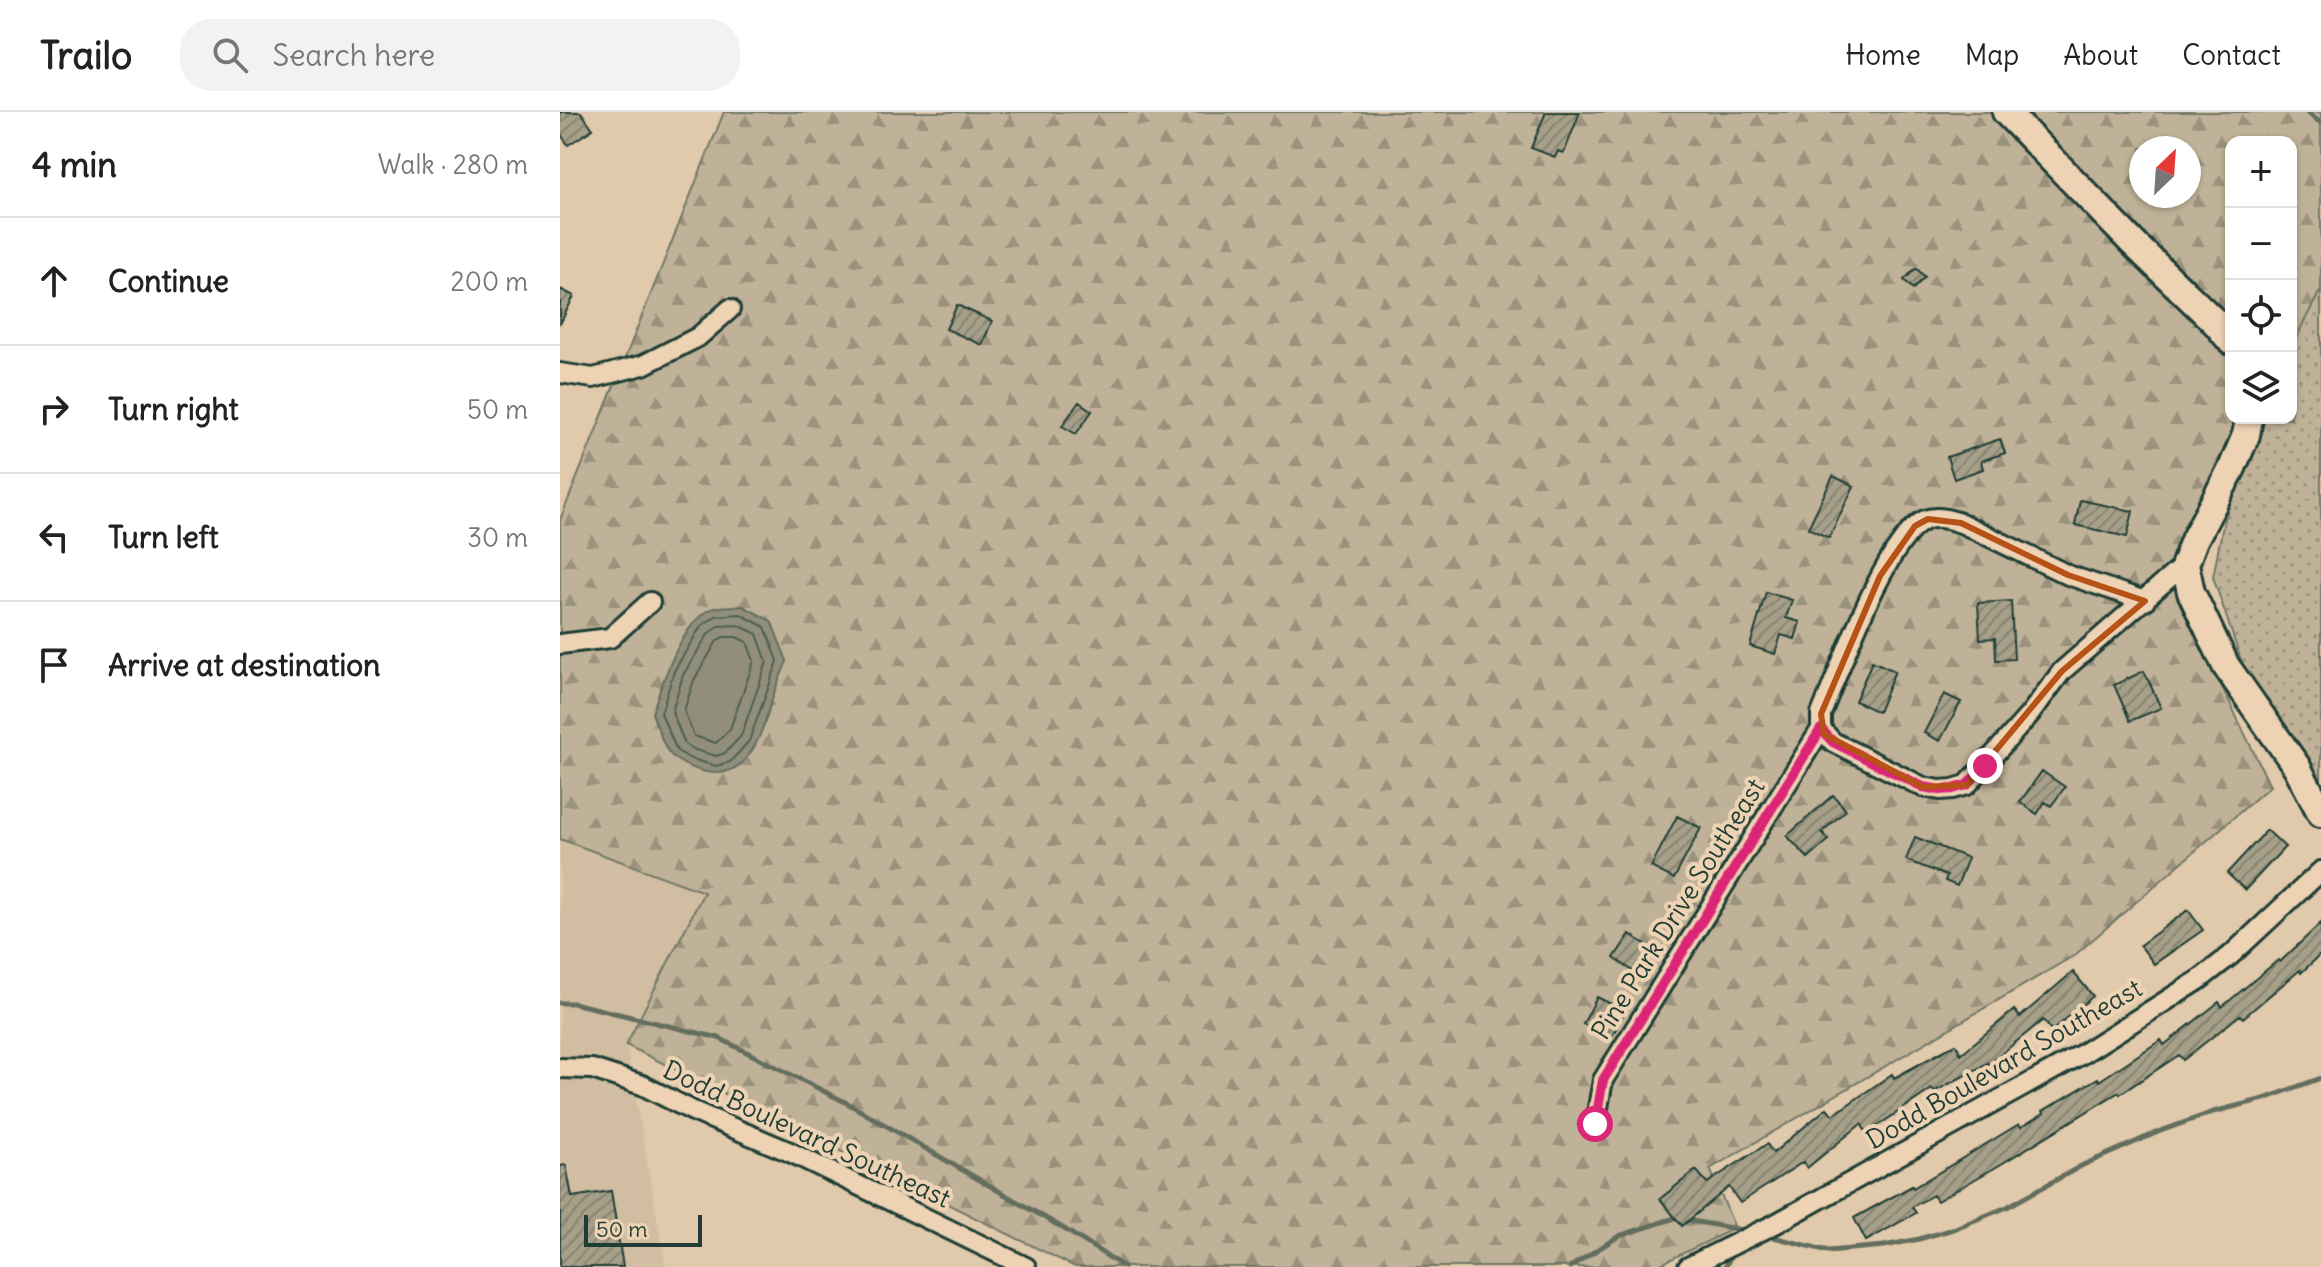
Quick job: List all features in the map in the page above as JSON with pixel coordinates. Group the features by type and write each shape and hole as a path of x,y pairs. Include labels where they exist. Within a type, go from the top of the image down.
{"street":[{"path":"2006,112 2225,334"},
{"path":"560,373 593,378 643,365 698,337 730,309"},
{"path":"1821,729 1833,742 1923,787 1940,790 1967,785 2030,714 2062,671 2185,564 2194,540 2232,468 2248,424"},
{"name":"Pine Park Drive Southeast","path":"1595,1124 1603,1080 1821,729 1821,714 1880,576 1915,526 1928,519 1943,518 1961,523 2068,575 2145,601"},
{"path":"2185,564 2191,592 2226,666 2297,767 2321,813"},
{"path":"560,644 610,638 650,602"},
{"name":"Dodd Boulevard Southeast","path":"1688,1267 1775,1224 2082,1054 2199,980 2231,955 2321,871"},
{"name":"Dodd Boulevard Southeast","path":"560,1068 592,1069 642,1085 693,1111 790,1152 1026,1267"}],"highlighted area":[{"path":"1928,519 1961,523 2068,575 2145,601 2062,671 1967,785 1923,787 1824,734 1821,714 1880,576 1915,526"}],"shaded area":[{"path":"560,839 704,892 626,1045 666,1267 560,1267"}],"green space":[{"path":"724,112 2321,112 2321,289 2297,335 2297,136 2225,136 2225,424 2253,424 2185,564 2212,666 2270,786 2075,955 1710,1169 1735,1228 1655,1267 1075,1267 626,1045 704,892 560,839 560,520"},
{"path":"2321,289 2321,791 2243,666 2213,577 2224,520 2262,424 2297,424 2297,336"}],"water":[{"path":"743,606 771,621 787,661 751,752 732,770 718,773 702,771 673,757 652,713 674,655 700,616 711,609"}],"building":[{"path":"560,112 581,112 593,129 568,145 560,133"},
{"path":"1546,112 1580,112 1564,153 1558,151 1555,157 1531,148"},
{"path":"1916,268 1925,277 1913,289 1904,280"},
{"path":"560,289 574,296 560,324"},
{"path":"957,305 992,321 982,345 946,329"},
{"path":"1079,402 1092,411 1076,434 1062,426"},
{"path":"2000,439 2005,453 1981,461 1983,469 1954,479 1947,457"},
{"path":"1833,476 1854,486 1829,538 1808,528"},
{"path":"2080,500 2133,511 2127,537 2075,525"},
{"path":"1766,592 1792,600 1786,618 1800,622 1795,639 1781,635 1775,654 1750,646"},
{"path":"2011,601 2014,659 1996,660 1995,638 1980,639 1978,603"},
{"path":"1872,661 1895,671 1878,712 1855,701"},
{"path":"2144,671 2161,708 2130,721 2114,685"},
{"path":"1944,694 1961,702 1940,741 1924,733"},
{"path":"2042,771 2065,787 2051,806 2045,802 2037,814 2020,802"},
{"path":"1833,795 1846,810 1822,832 1829,840 1808,858 1787,836"},
{"path":"1677,816 1701,828 1674,879 1651,867"},
{"path":"2267,830 2285,847 2245,890 2227,873"},
{"path":"1915,837 1968,858 1957,886 1945,881 1947,876 1906,860"},
{"path":"2188,910 2203,930 2154,964 2140,945"},
{"path":"2321,923 2321,954 2243,1018 2240,1015 2183,1060 2179,1055 2120,1094 1937,1201 1933,1195 1912,1207 1916,1213 1866,1241 1854,1218 1913,1188 2019,1124 2021,1127 2161,1040 2164,1045 2219,1002 2222,1007 2278,960 2280,962"},
{"path":"1630,934 1653,949 1637,974 1614,958"},
{"path":"2073,972 2093,996 2052,1031 2043,1020 1989,1064 1934,1092 1932,1089 1867,1133 1861,1124 1807,1168 1803,1162 1740,1203 1729,1187 1682,1226 1660,1199 1696,1170 1707,1183 1767,1144 1773,1153 1827,1108 1833,1115 1892,1074 1894,1078 1956,1044 1961,1054 2014,1010 2020,1017"},
{"path":"1597,997 1625,1011 1611,1038 1583,1024"},
{"path":"566,1165 572,1197 611,1191 623,1267 560,1267 560,1166"}],"waterway":[{"path":"2306,112 2321,123"},
{"path":"560,1003 573,1003 719,1038 849,1104 1124,1267"},
{"path":"1766,1235 1828,1251 1919,1239 2007,1207 2083,1165 2158,1132 2321,1078"},
{"path":"1570,1267 1619,1236 1675,1218 1748,1231"},
{"path":"1725,1267 1734,1250"}],"route":[{"path":"1595,1124 1603,1080 1821,729 1833,742 1923,787 1940,790 1967,785 1985,766"}]}
